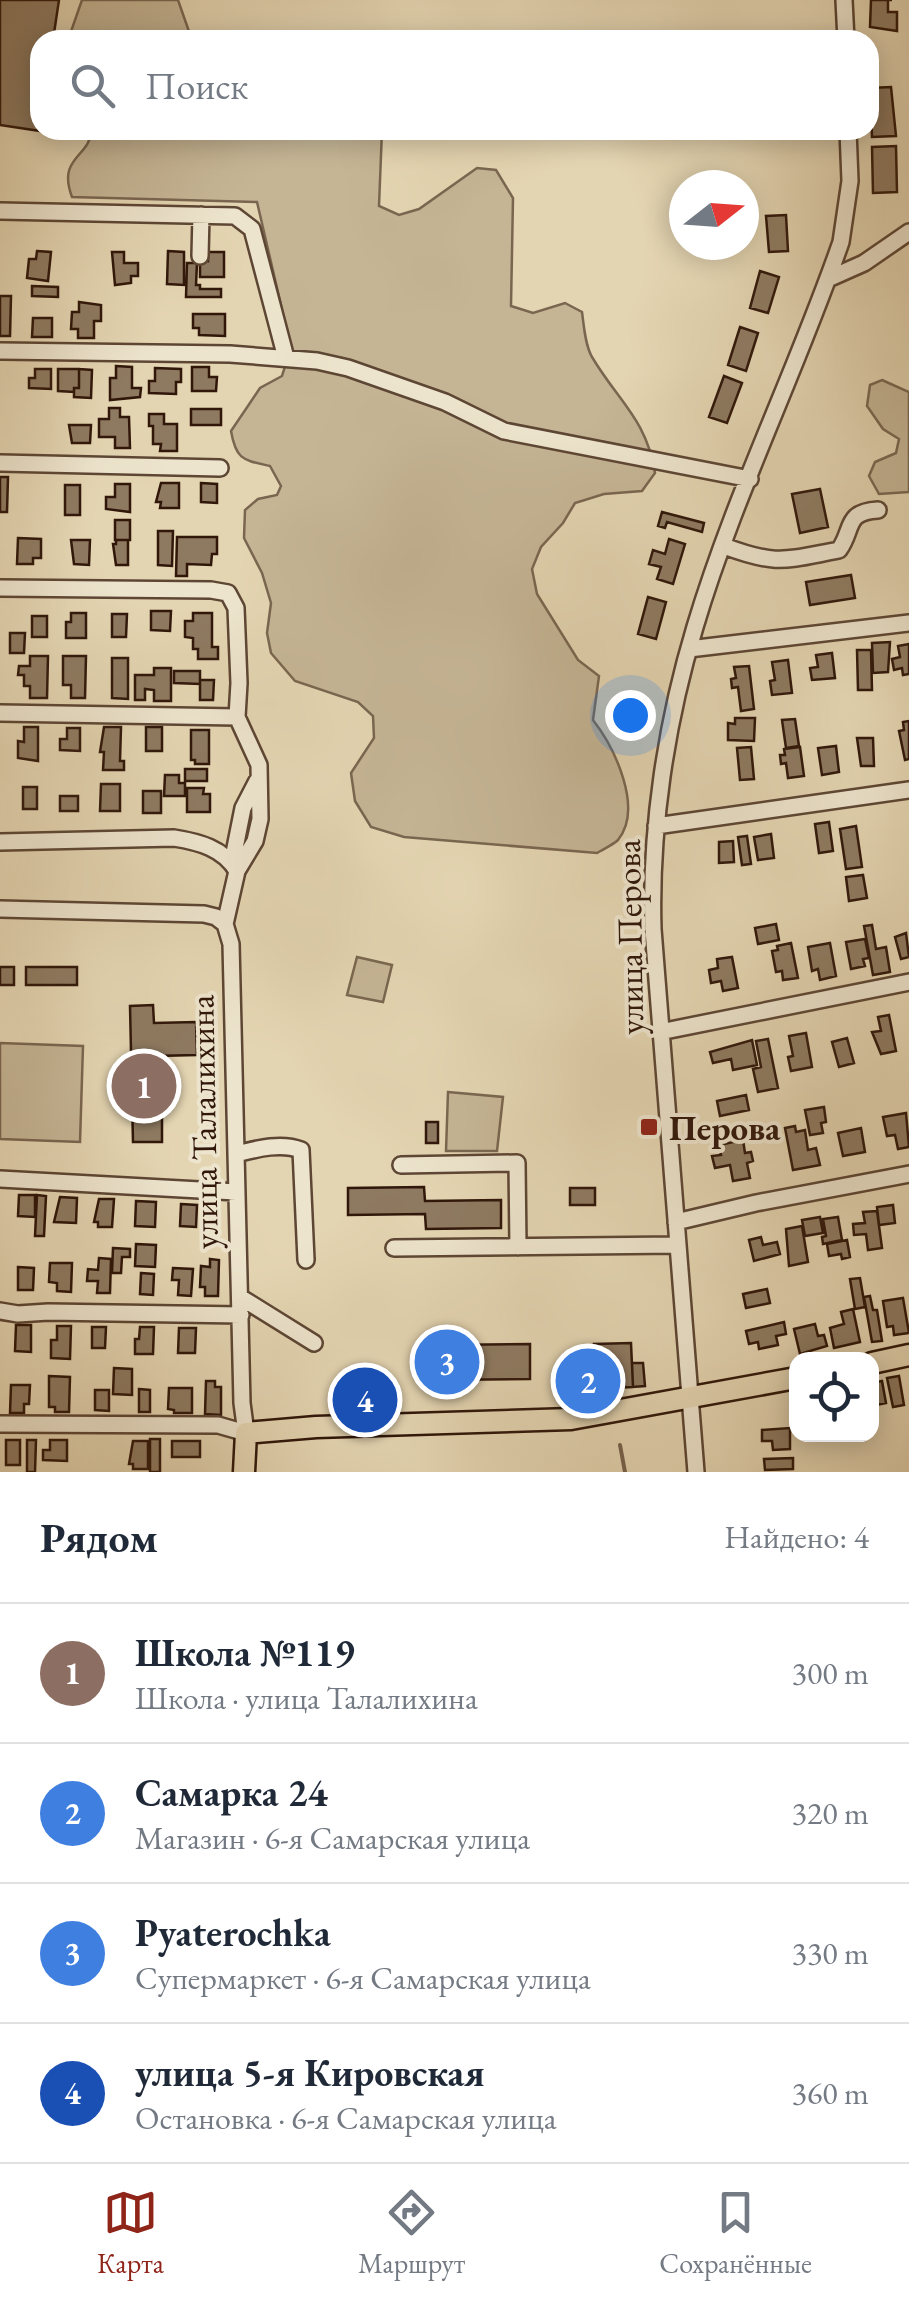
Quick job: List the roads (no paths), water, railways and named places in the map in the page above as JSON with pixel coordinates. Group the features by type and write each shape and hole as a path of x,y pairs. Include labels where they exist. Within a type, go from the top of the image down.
{"main road":[{"path":"879,1361 909,1355"},
{"path":"246,1432 540,1422 789,1379"},
{"name":"улица Талалихина","path":"244,1472 246,1432"}],"street":[{"path":"844,0 846,30"},
{"name":"улица Перова","path":"696,1472 660,1032 651,881 656,826 688,650 724,546 828,279 847,212 848,140"},
{"path":"0,210 235,216 252,229 286,358"},
{"path":"200,256 201,214"},
{"path":"828,279 864,262 909,232"},
{"path":"0,350 230,354 348,368 445,402 504,431 750,479"},
{"path":"0,464 220,468"},
{"path":"724,546 777,562 839,550 849,522 858,514 878,510"},
{"name":"улица Талалихина","path":"0,588 211,590 228,593 236,608 237,718 259,764 260,819 255,841 235,867 225,924 231,944 246,1432"},
{"path":"688,650 909,623"},
{"path":"0,713 237,718"},
{"path":"656,826 909,790"},
{"path":"0,842 174,838 215,849 235,867"},
{"path":"0,910 204,914 225,924"},
{"path":"660,1032 909,982"},
{"path":"236,1154 292,1146 301,1150 306,1260"},
{"path":"401,1165 517,1163 518,1247"},
{"path":"676,1222 909,1174"},
{"path":"0,1180 236,1192"},
{"path":"394,1248 678,1244"},
{"path":"240,1297 314,1343"},
{"path":"0,1311 241,1315"},
{"path":"0,1424 218,1425 246,1432"}],"waterway":[{"path":"620,1445 625,1472"}],"place":[{"name":"Школа №119","path":"144,1086"},
{"name":"Перова","path":"649,1127"},
{"name":"Pyaterochka","path":"447,1362"},
{"name":"Самарка 24","path":"588,1381"},
{"name":"улица 5-я Кировская","path":"365,1400"}]}
